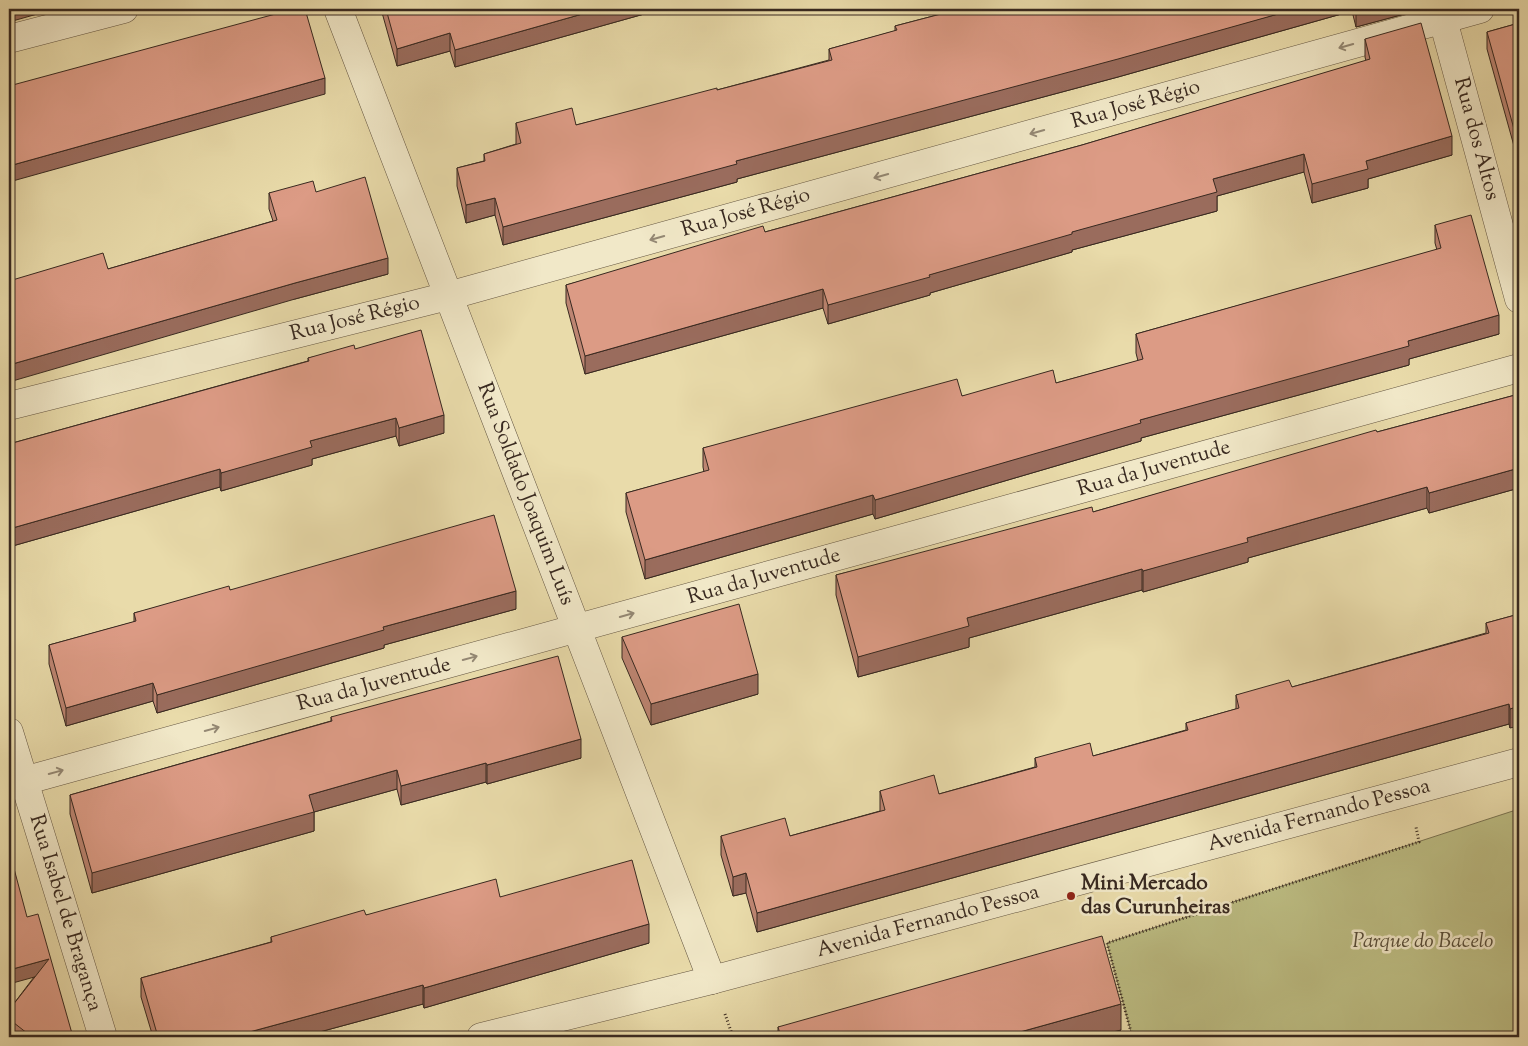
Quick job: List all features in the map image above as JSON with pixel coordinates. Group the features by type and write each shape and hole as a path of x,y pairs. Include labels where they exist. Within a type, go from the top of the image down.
{"street":[{"path":"9,39 124,9"},
{"name":"Rua Soldado Joaquim Luís","path":"338,9 712,980"},
{"name":"Rua José Régio","path":"9,406 448,296 1442,14 1480,9"},
{"name":"Rua dos Altos","path":"1442,14 1519,299"},
{"name":"Rua da Juventude","path":"17,783 1519,368"},
{"name":"Rua Isabel de Bragança","path":"9,732 17,783 103,1037"},
{"name":"Avenida Fernando Pessoa","path":"481,1037 712,980 1519,762"}],"path":[{"path":"1126,1037 1131,1032 1107,943 1419,842"}],"green space":[{"name":"Parque do Bacelo","path":"1519,809 1519,1037 1113,1037 1131,1032 1107,943"}],"building":[{"path":"294,9 305,9 325,78 9,166 9,86"},
{"path":"386,9 600,9 455,50 450,33 397,49"},
{"path":"960,9 1296,9 1118,59 736,161 737,164 503,227 495,198 466,205 457,168 485,161 484,154 521,143 516,123 572,108 576,125 717,88 717,90 832,60 829,49 897,30 895,26"},
{"path":"1421,23 1452,136 1366,161 1368,169 1312,184 1304,154 1213,179 1217,192 1072,232 1072,234 929,275 930,277 828,305 823,289 585,356 566,285 763,226 765,232 1082,145 1370,59 1365,39"},
{"path":"1519,23 1519,147 1487,32"},
{"path":"365,177 388,258 9,365 9,281 103,253 108,269 277,220 269,193 313,181 316,192"},
{"path":"1471,215 1499,315 1408,341 1409,346 1140,420 1141,423 875,500 873,495 645,560 626,493 709,470 703,448 957,379 962,396 1053,370 1056,383 1143,359 1136,334 1441,248 1435,225"},
{"path":"421,330 444,415 399,428 396,418 310,441 312,447 221,473 220,469 9,529 9,444 309,361 308,358 354,345 355,349"},
{"path":"1519,394 1519,468 1429,493 1427,487 1247,538 1248,542 1143,571 1142,569 967,618 969,626 858,657 836,575 1092,507 1093,512 1376,430 1377,432"},
{"path":"494,515 516,591 383,627 384,630 157,695 153,683 66,708 49,645 136,621 134,613 229,586 230,590"},
{"path":"739,604 758,674 651,704 622,637"},
{"path":"1519,614 1519,706 1510,709 1509,704 757,913 746,873 733,877 721,836 785,818 790,836 885,810 880,791 934,775 939,794 1037,767 1035,758 1090,743 1093,756 1188,730 1186,723 1239,708 1236,695 1289,680 1292,687 1489,633 1486,623"},
{"path":"558,656 581,739 401,786 397,770 309,795 314,812 92,873 70,795 332,721 331,717"},
{"path":"9,850 27,917 38,914 73,1037 32,1037 9,1019 9,1010 49,959 9,970"},
{"path":"632,860 649,924 424,988 423,985 231,1037 158,1037 141,978 272,942 271,937 364,910 366,915 496,879 500,897"},
{"path":"1102,936 1121,1004 1002,1037 781,1037 778,1027"}],"place":[{"name":"Mini Mercado das Curunheiras","path":"1071,896"}]}
